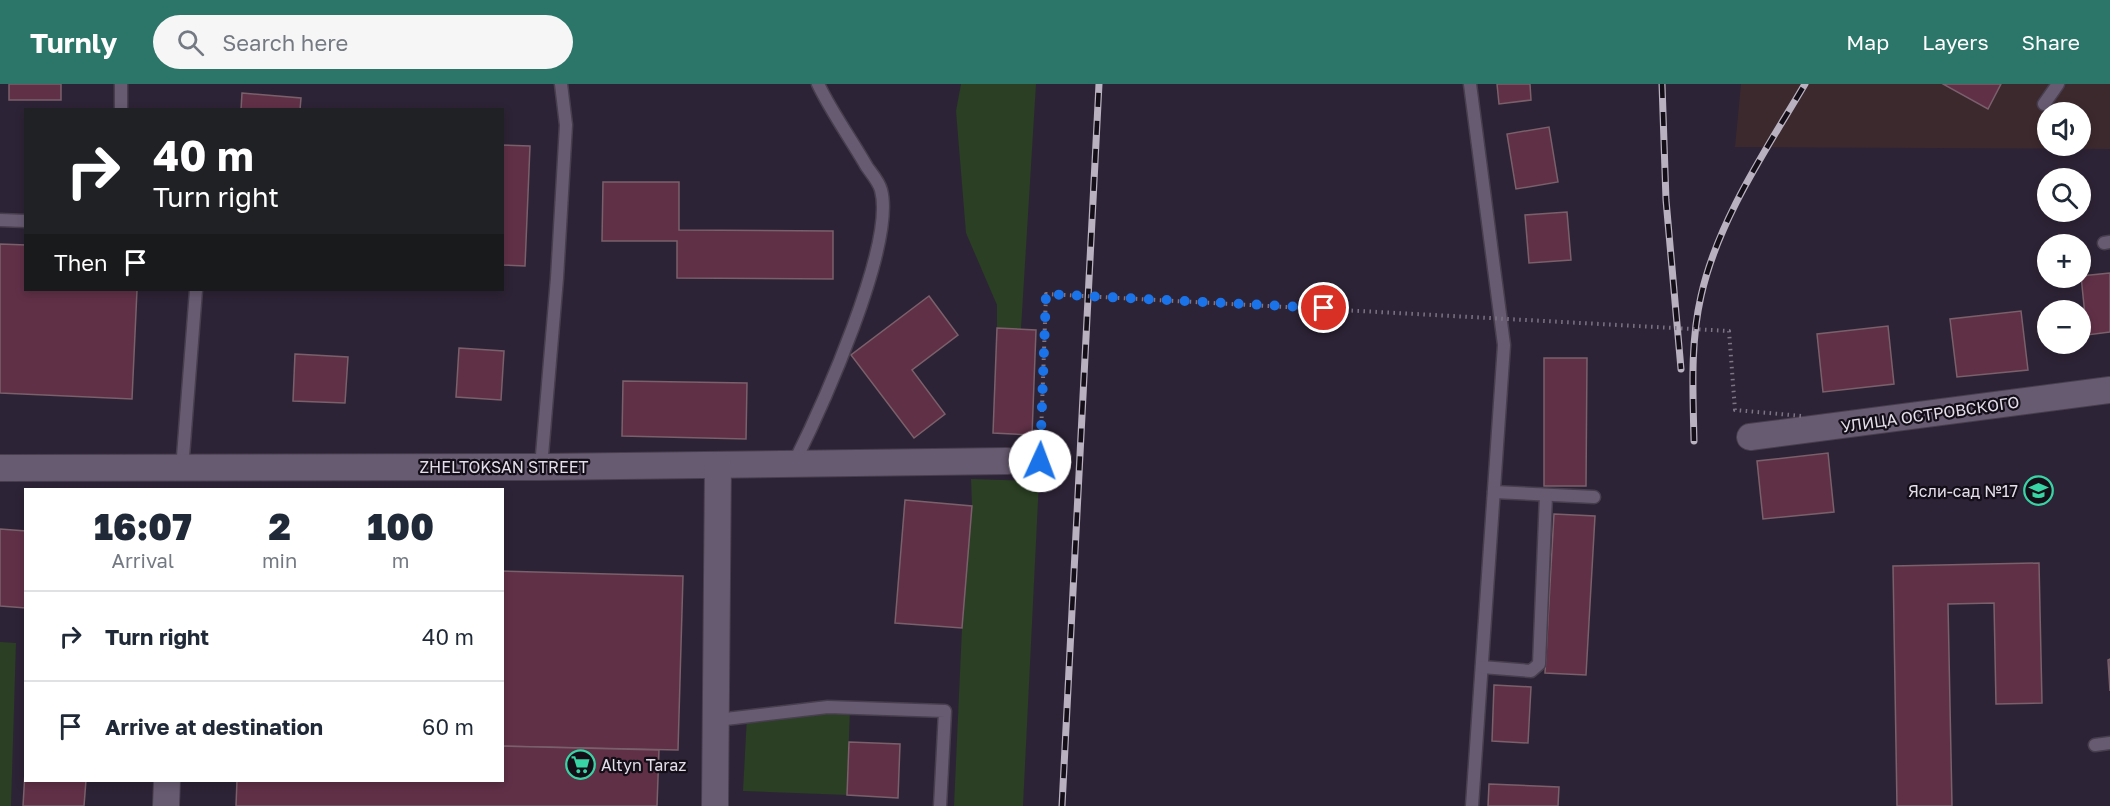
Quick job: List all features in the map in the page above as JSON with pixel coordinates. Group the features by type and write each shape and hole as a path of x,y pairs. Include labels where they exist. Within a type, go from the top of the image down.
{"street":[{"name":"УЛИЦА ОСТРОВСКОГО","path":"1750,437 2110,390"},
{"name":"ZHELTOKSAN STREET","path":"0,468 181,479 541,467 1007,460"},
{"path":"715,806 718,465"},
{"path":"166,806 167,782"}],"lane":[{"path":"121,84 121,108"},
{"path":"541,467 557,278 565,137 561,84"},
{"path":"794,463 826,398 869,279 881,229 881,190 830,110 818,84"},
{"path":"1470,84 1503,345 1472,806"},
{"path":"2046,102 2058,84"},
{"path":"0,220 24,221"},
{"path":"181,479 196,291"},
{"path":"1494,492 1594,497"},
{"path":"1482,668 1531,671 1539,664 1546,495"},
{"path":"717,720 828,707 945,711 940,806"},
{"path":"2095,745 2110,743"}],"path":[{"path":"1007,460 1040,461 1046,294 1729,331 1735,410 1802,416"}],"shaded area":[{"path":"1741,84 2110,84 2110,149 2091,149 2091,102 2037,102 2037,149 1735,147"}],"green space":[{"path":"961,84 1036,84 1021,329 997,330 997,305 966,233 956,111"},
{"path":"971,479 1039,481 1023,806 954,806 962,628 972,506"},
{"path":"0,642 16,643 11,806 0,806"},
{"path":"850,707 847,795 743,791 747,716"}],"building":[{"path":"9,84 61,84 61,100 9,100"},
{"path":"1497,84 1530,84 1531,100 1499,104"},
{"path":"1943,84 2001,84 1988,109"},
{"path":"242,93 301,98 300,108 241,108"},
{"path":"1549,127 1558,182 1516,189 1507,134"},
{"path":"504,145 530,146 525,266 504,265"},
{"path":"603,182 679,182 679,230 833,231 833,279 677,278 677,241 602,241"},
{"path":"1567,212 1571,260 1529,263 1525,215"},
{"path":"0,244 24,245 24,291 137,291 132,399 0,393"},
{"path":"2110,273 2110,332 2091,334 2091,300 2083,300 2082,288 2091,288 2091,275"},
{"path":"929,296 958,335 912,370 945,414 914,438 851,355"},
{"path":"2021,311 2028,370 1957,377 1950,319"},
{"path":"1888,326 1894,384 1823,392 1817,334"},
{"path":"997,328 1036,330 1032,435 993,433"},
{"path":"459,348 504,351 501,400 456,397"},
{"path":"295,354 348,357 345,403 293,401"},
{"path":"1544,358 1587,358 1586,486 1544,486"},
{"path":"623,381 747,383 746,439 622,436"},
{"path":"1828,453 1834,512 1763,519 1757,461"},
{"path":"905,500 972,506 962,628 895,623"},
{"path":"1554,514 1595,516 1586,675 1545,673"},
{"path":"0,529 24,531 24,608 0,606"},
{"path":"2039,563 2042,703 1996,704 1994,603 1948,604 1952,806 1897,806 1893,566"},
{"path":"504,571 683,576 678,750 504,746"},
{"path":"2110,659 2110,691 2108,660"},
{"path":"1494,685 1531,687 1528,743 1492,741"},
{"path":"849,742 900,744 898,798 847,795"},
{"name":"Altyn Taraz","path":"504,746 659,750 657,806 236,806 237,782 504,782"},
{"path":"24,782 86,782 84,806 23,806"},
{"path":"1489,784 1559,787 1558,806 1488,806"}],"railway":[{"path":"1062,806 1099,84"},
{"path":"1662,84 1666,200 1681,369"},
{"path":"1694,441 1695,332 1701,296 1709,268 1719,240 1745,186 1805,84"}],"place":[{"name":"Ясли-сад №17","path":"2039,491"},
{"name":"Altyn Taraz","path":"580,765"}],"route":[{"path":"1040,461 1046,294 1324,308"}]}
